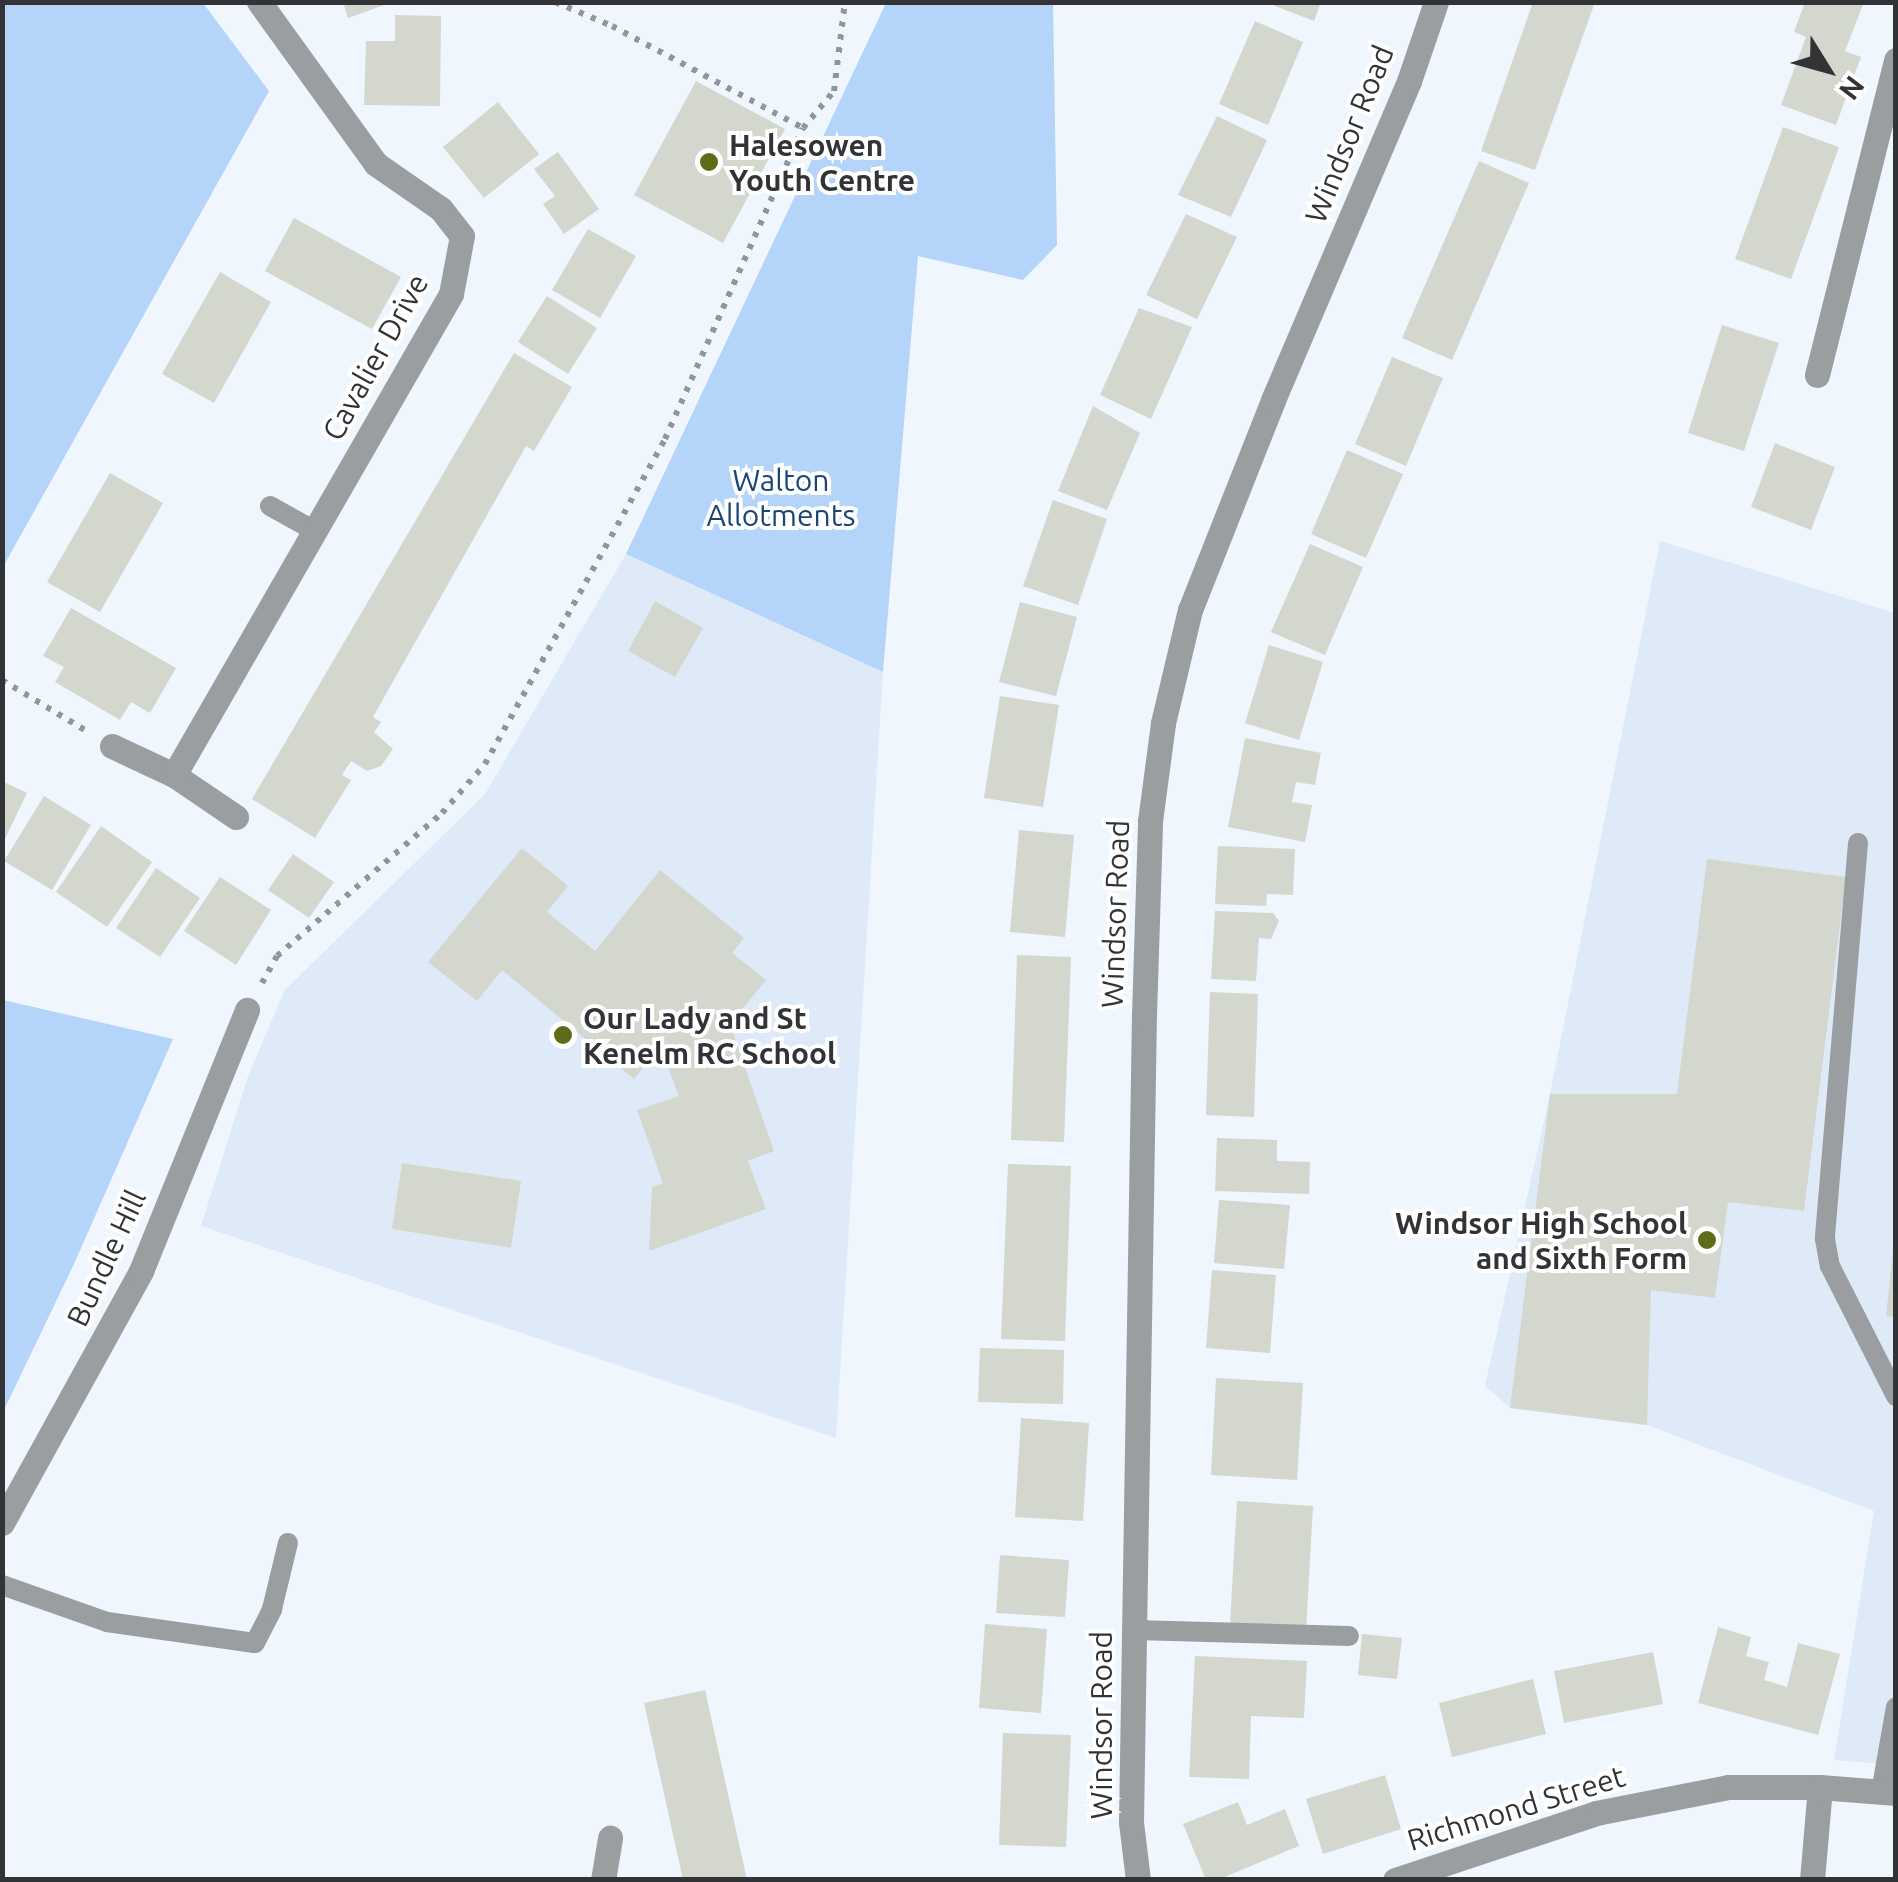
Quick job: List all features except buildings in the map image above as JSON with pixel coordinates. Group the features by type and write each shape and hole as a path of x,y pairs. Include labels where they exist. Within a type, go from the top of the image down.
{"street":[{"name":"Cavalier Drive","path":"174,775 451,294 462,236 441,209 376,164 259,2"},
{"name":"Windsor Road","path":"1138,1880 1131,1822 1150,820 1163,722 1190,610 1272,400 1408,80 1436,2"},
{"path":"1817,375 1896,60"},
{"path":"112,746 174,775 236,818"},
{"name":"Bundle Hill","path":"2,1524 142,1271 248,1010"},
{"path":"1812,1880 1820,1786"},
{"name":"Richmond Street","path":"1395,1880 1596,1813 1728,1787 1820,1786 1888,1793"},
{"path":"603,1880 610,1838"}],"lane":[{"path":"270,506 315,531"},
{"path":"1858,843 1825,1238 1830,1266 1896,1396"},
{"path":"2,1586 106,1622 255,1643 272,1609 288,1543"},
{"path":"1134,1630 1349,1636"},
{"path":"1888,1793 1896,1707"}],"path":[{"path":"555,2 612,26 803,128"},
{"path":"248,1010 277,956 442,813 485,764 665,440 803,128 834,91 846,2"},
{"path":"2,680 112,746"}],"shaded area":[{"name":"Windsor High School and Sixth Form","path":"1660,541 1895,613 1895,1765 1834,1760 1874,1511 1647,1425 1510,1408 1485,1386 1550,1094"},
{"name":"Our Lady and St Kenelm RC School","path":"626,554 883,672 836,1438 201,1226 247,1079 284,991 485,794"}],"green space":[{"path":"3,2 203,3 269,91 3,567"},
{"name":"Walton Allotments","path":"886,3 1053,3 1057,245 1023,280 918,256 883,672 626,554"},
{"path":"3,1000 173,1039 74,1264 3,1412"}],"place":[{"name":"Halesowen Youth Centre","path":"709,162"},
{"name":"Our Lady and St Kenelm RC School","path":"563,1035"},
{"name":"Windsor High School and Sixth Form","path":"1707,1240"}]}
